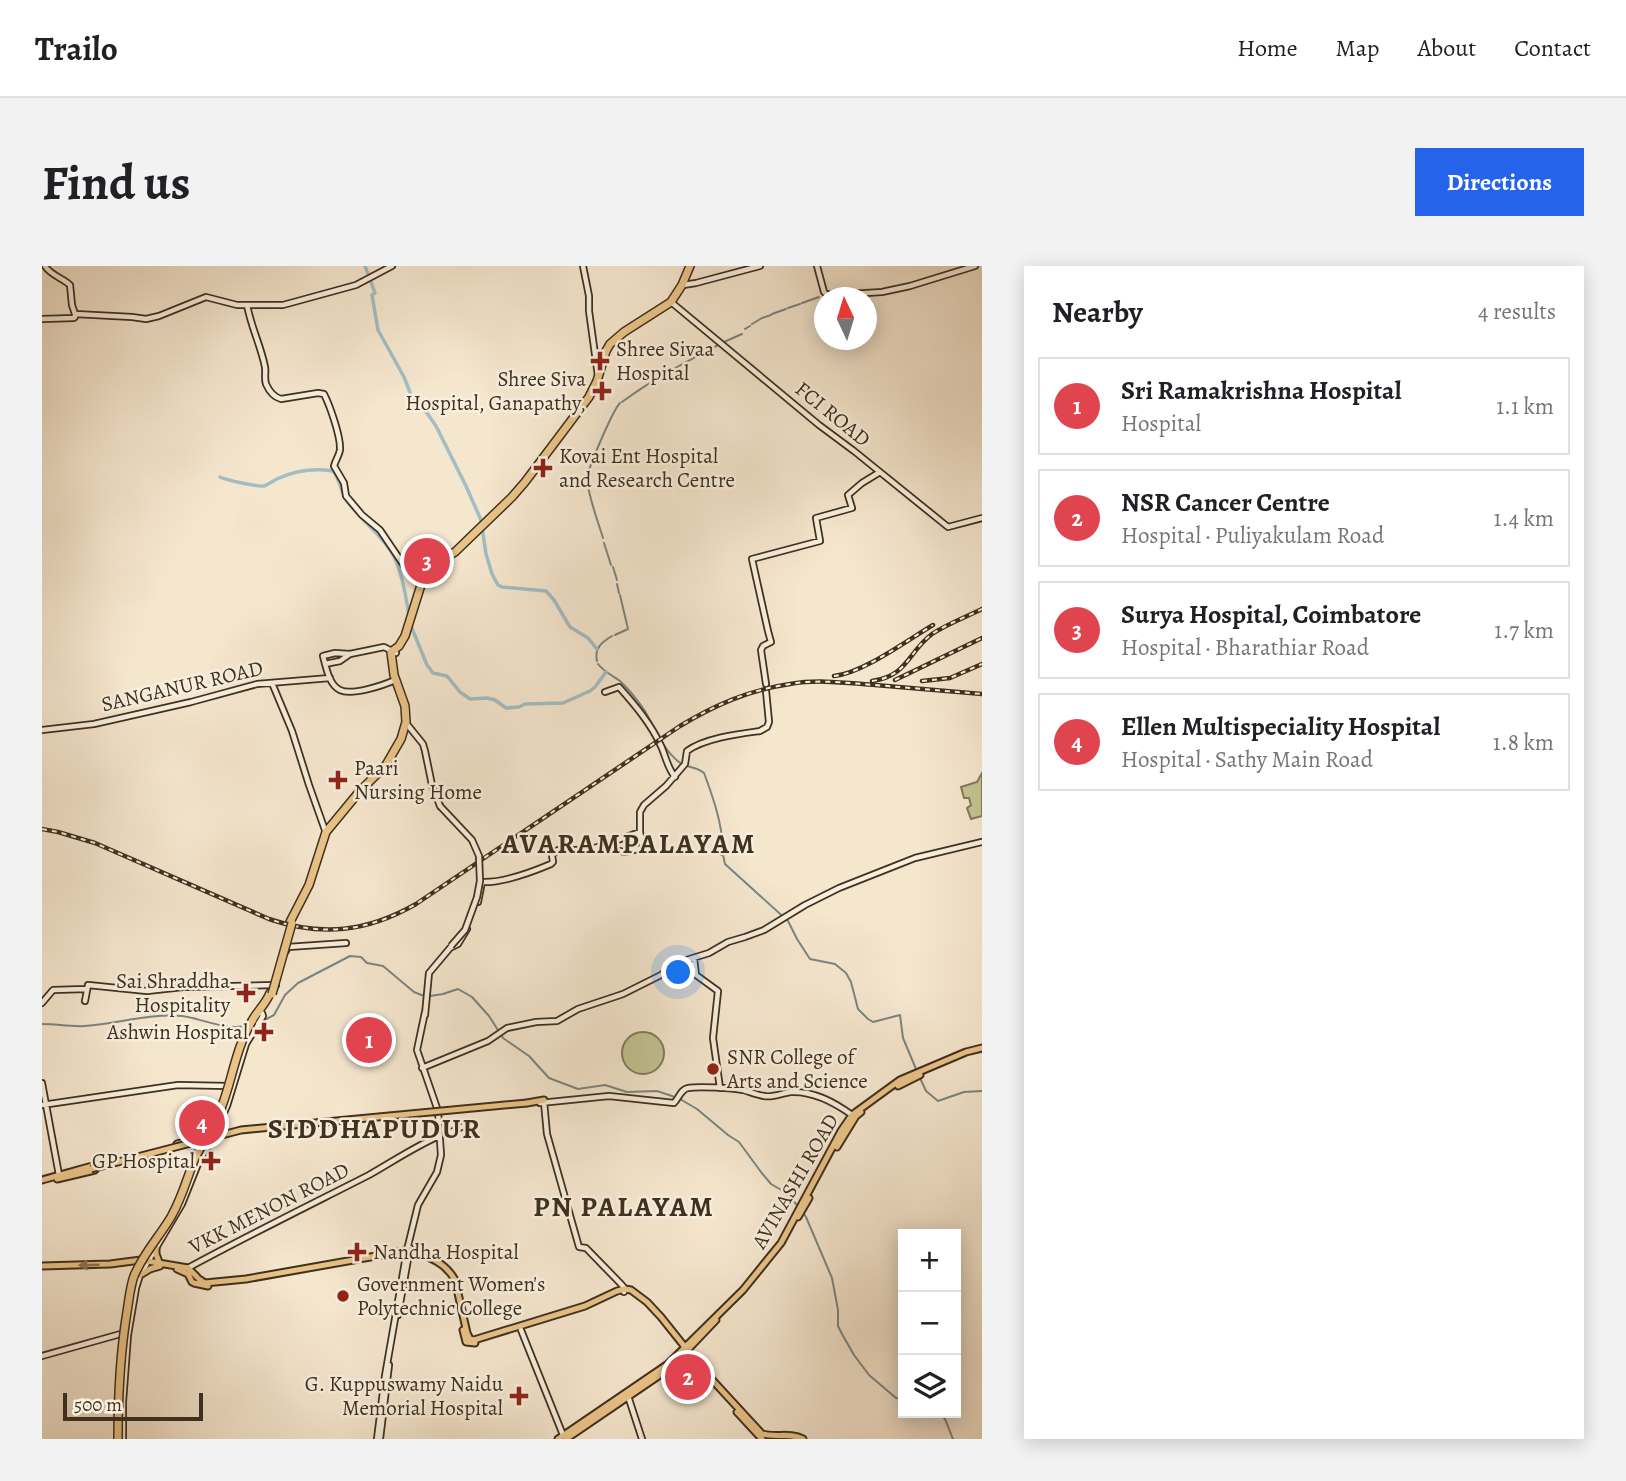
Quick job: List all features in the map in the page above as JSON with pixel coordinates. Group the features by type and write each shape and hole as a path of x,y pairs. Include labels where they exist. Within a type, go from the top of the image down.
{"highway":[{"path":"406,723 404,701 395,680 391,654 396,650 410,623 429,567 451,554 530,480 590,398 611,347 672,302 692,266"},
{"path":"119,1439 123,1335 132,1282 142,1260 174,1211 196,1157 229,1090 238,1051 270,996 286,932 309,885 326,834 359,792 386,765 401,740 406,723 405,700 393,666"}],"main road":[{"name":"AVINASHI ROAD","path":"562,1438 657,1377 746,1292 784,1241 852,1115 901,1080 966,1052 982,1049"},
{"name":"AVINASHI ROAD","path":"801,1209 856,1116 913,1076"},
{"path":"59,1177 241,1129 537,1102"},
{"path":"42,1181 207,1139"},
{"path":"156,1248 160,1264"},
{"path":"141,1275 160,1264 182,1270 205,1283 246,1279 408,1252 430,1259 449,1273 466,1342 473,1343 584,1309 624,1291 630,1292 650,1309 762,1439"},
{"path":"42,1266 138,1261 189,1269 196,1280"},
{"path":"721,1392 762,1434 803,1439"},
{"path":"785,1439 795,1439"}],"street":[{"path":"42,319 76,316 69,284 47,271 45,266"},
{"path":"75,313 146,319 158,317 206,297 237,305 286,304 356,285 393,266"},
{"path":"583,266 596,352 596,373 600,377"},
{"path":"683,285 760,266"},
{"path":"817,266 824,292 834,295 882,292 972,267"},
{"name":"FCI ROAD","path":"672,302 819,425 948,527 982,518"},
{"path":"247,305 265,369 265,380 273,395 279,400 324,394 335,424 340,450 334,466 344,483 346,496 362,515 380,530 405,567 429,567"},
{"path":"601,846 621,851 643,848 640,812 675,777 684,764 687,751 692,747 767,727 769,722 761,650 771,640 752,559 820,541 816,518 852,508 848,495 880,472"},
{"path":"330,678 323,656 335,653 350,654 381,647 396,650"},
{"path":"325,664 340,661 350,654"},
{"name":"SANGANUR ROAD","path":"42,730 94,724 257,684 330,678 338,689 345,691 395,680"},
{"path":"272,683 292,731 326,834"},
{"path":"605,692 619,687 634,703 657,738 675,777"},
{"path":"406,723 419,738 425,751 432,785 440,806 472,840 479,856 479,891 465,930 430,970 428,982 424,1030 419,1047 423,1068 438,1110"},
{"path":"451,947 458,944 467,930 482,882 507,879 551,864 552,855 558,850 587,850 640,832"},
{"path":"423,1068 488,1041 507,1028 557,1021 578,1009 623,994 661,975 672,966 764,930 832,891 915,858 982,842"},
{"path":"270,996 271,999 288,947 346,943"},
{"path":"694,957 696,975 718,991 713,1038 720,1088"},
{"path":"85,1001 88,985 147,991 183,987 277,985"},
{"path":"42,1003 53,990 86,989"},
{"path":"119,1439 128,1331 136,1288 148,1262 177,1215 228,1086 242,1036 257,1017"},
{"path":"215,1133 233,1091 244,1050 257,1017"},
{"path":"379,1439 410,1240 418,1205 437,1172 441,1155 438,1110 423,1068"},
{"path":"42,1083 43,1105 59,1177"},
{"path":"43,1105 178,1085 228,1086"},
{"path":"119,1439 117,1386 122,1334 133,1273 181,1194 193,1159 207,1139 215,1133 609,1096 674,1102 683,1090 688,1088 742,1090 769,1097 793,1092 806,1094 835,1102 852,1115"},
{"path":"537,1102 579,1247 586,1248 624,1291"},
{"path":"207,1139 240,1131 438,1110"},
{"path":"449,1133 472,1122"},
{"name":"VKK MENON ROAD","path":"189,1269 415,1147 439,1137"},
{"path":"520,1328 562,1438"},
{"path":"42,1356 128,1331"},
{"path":"626,1396 644,1439"}],"shaded area":[{"path":"982,773 982,816 971,819 967,808 971,805 969,798 964,798 961,787 977,782"},
{"path":"643,1032 658,1038 664,1053 658,1068 643,1074 628,1068 622,1053 628,1038"}],"waterway":[{"path":"365,266 375,293 372,295 378,330 404,377 413,400 436,426 466,486 481,520 486,554 498,585 546,591 570,627 588,638 597,649"},
{"path":"802,303 814,299"},
{"path":"788,308 800,304"},
{"path":"772,314 786,309"},
{"path":"752,324 771,315"},
{"path":"745,329 750,326"},
{"path":"724,342 742,334"},
{"path":"622,402 658,378 720,344"},
{"path":"603,538 587,479 601,440 620,403"},
{"path":"220,477 264,486 298,472 333,471 347,501 394,557 402,578 409,615"},
{"path":"604,543 611,565"},
{"path":"613,567 617,580"},
{"path":"617,584 619,593"},
{"path":"615,635 628,629 620,595"},
{"path":"411,626 433,673 447,676 460,692 470,699 487,698 506,708 525,704 563,703 590,691 606,672"},
{"path":"597,661 600,646 612,636"},
{"path":"598,664 633,695 673,757 704,773 719,820 723,849"},
{"path":"723,855 725,864 788,921 810,959 835,964 846,973 858,1009 868,1019 873,1022 900,1015 903,1038 916,1069"},
{"path":"261,1022 274,1015 285,995 298,983 350,956 361,957 367,963 383,966 414,992 424,996"},
{"path":"430,996 458,989 472,997 489,1016 503,1038 529,1056 549,1078 578,1089 605,1085 627,1092 657,1091 675,1097"},
{"path":"42,1024 85,1026 170,1015 232,1027 246,1025"},
{"path":"920,1078 926,1091 938,1101 964,1092 982,1091"},
{"path":"680,1099 739,1142 771,1184 783,1191 799,1207"},
{"path":"802,1211 832,1278 838,1326 842,1334 869,1375 898,1398"},
{"path":"944,1418 953,1439"}],"railway":[{"path":"872,681 900,669 932,634 982,609"},
{"path":"834,676 871,663 933,625"},
{"path":"895,680 982,638"},
{"path":"922,681 950,678 982,664"},
{"path":"42,829 95,843 269,919 307,928 344,929 380,921 416,904 680,726 733,699 760,690 811,682 843,682 982,694"}],"place":[{"name":"Shree Sivaa Hospital","path":"600,361"},
{"name":"Shree Siva Hospital, Ganapathy,","path":"602,391"},
{"name":"Kovai Ent Hospital and Research Centre","path":"543,468"},
{"name":"Surya Hospital, Coimbatore","path":"427,561"},
{"name":"Paari Nursing Home","path":"338,780"},
{"name":"Sai Shraddha Hospitality","path":"246,993"},
{"name":"Ashwin Hospital","path":"264,1032"},
{"name":"Sri Ramakrishna Hospital","path":"369,1040"},
{"name":"SNR College of Arts and Science","path":"713,1069"},
{"name":"Ellen Multispeciality Hospital","path":"202,1123"},
{"name":"GP Hospital","path":"211,1161"},
{"name":"Nandha Hospital","path":"357,1252"},
{"name":"Government Women's Polytechnic College","path":"343,1296"},
{"name":"NSR Cancer Centre","path":"688,1377"},
{"name":"G. Kuppuswamy Naidu Memorial Hospital","path":"519,1396"}],"district":[{"name":"AVARAMPALAYAM","path":"629,844"},
{"name":"SIDDHAPUDUR","path":"375,1129"},
{"name":"PN PALAYAM","path":"624,1207"}]}
